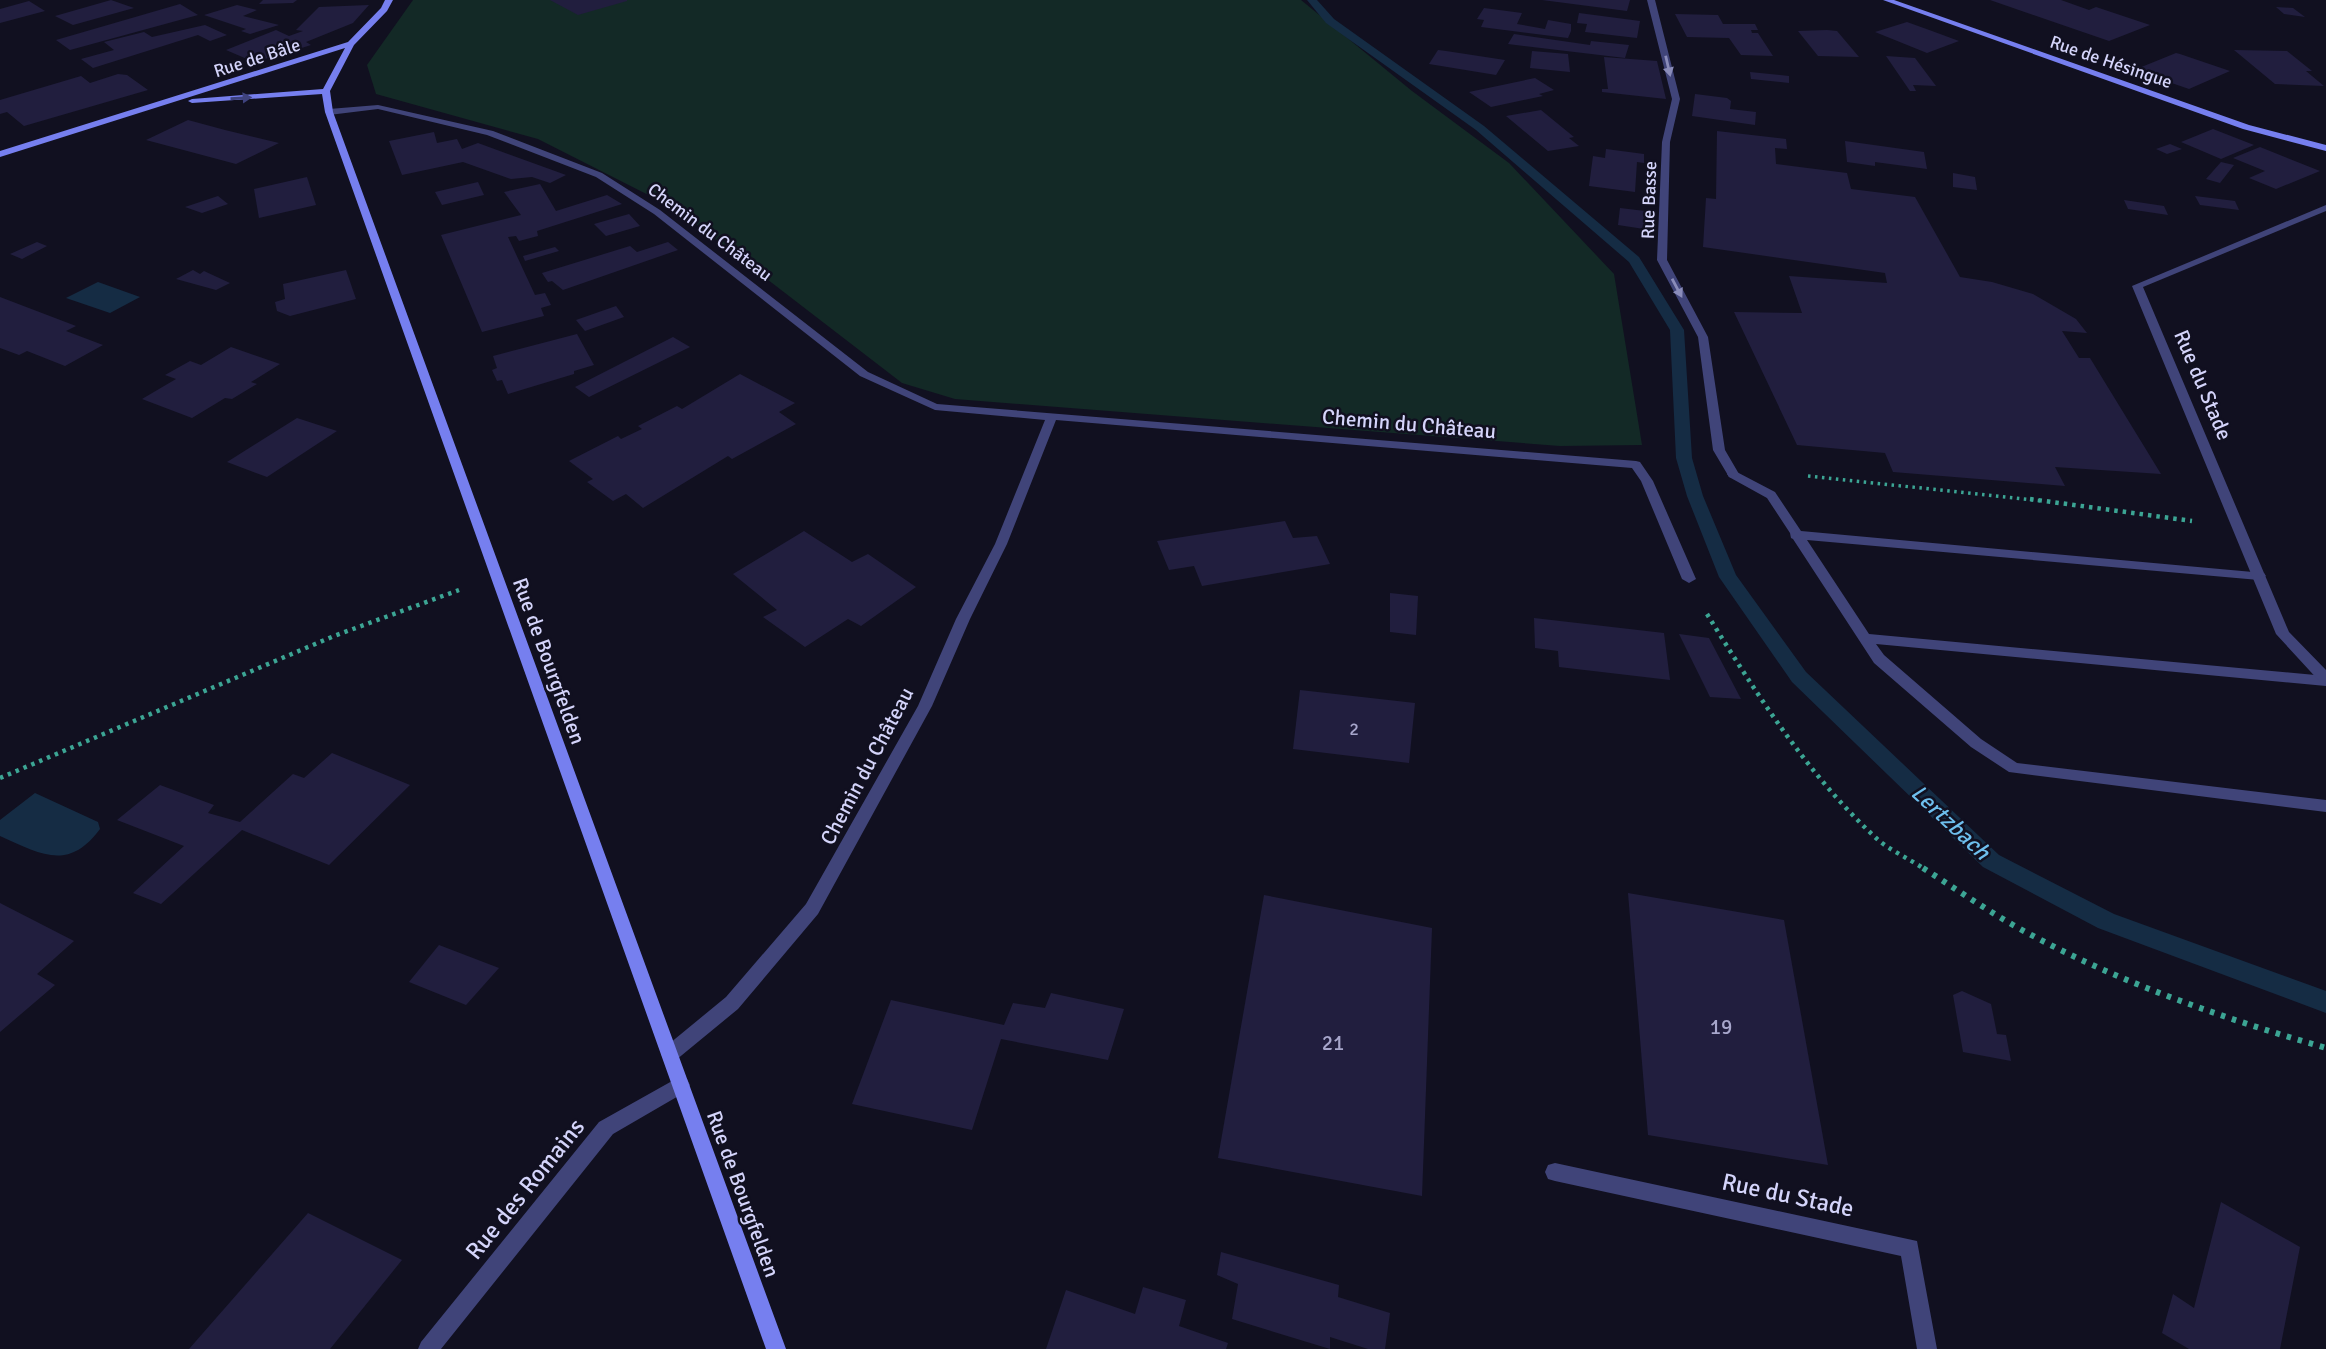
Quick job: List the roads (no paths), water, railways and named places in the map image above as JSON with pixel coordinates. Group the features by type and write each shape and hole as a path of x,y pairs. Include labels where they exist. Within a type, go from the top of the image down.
{"main road":[{"path":"326,91 351,44 389,0"},
{"name":"Rue de Hésingue","path":"1886,0 2246,127 2326,149"},
{"name":"Rue de Bâle","path":"0,154 173,102 351,44"},
{"name":"Rue de Bâle","path":"173,102 326,91"},
{"name":"Rue de Bourgfelden","path":"326,91 329,112 776,1349"}],"street":[{"name":"Rue Basse","path":"1651,0 1676,99 1666,142 1662,260 1703,337 1719,450 1733,474 1771,495 1795,535"},
{"name":"Chemin du Château","path":"329,112 378,107 489,133 598,175 657,212 864,374 935,407 1636,465 1647,481 1689,579"},
{"name":"Rue du Stade","path":"2326,208 2137,285 2283,634 2326,680"},
{"name":"Chemin du Château","path":"670,1054 732,1003 812,909 925,706 963,620 1001,544 1052,416"},
{"path":"1795,535 2259,576"},
{"path":"1795,535 1878,659 1976,743 2014,768 2326,806"},
{"path":"1864,638 2326,680"},
{"name":"Rue des Romains","path":"428,1349 606,1128 681,1085"},
{"name":"Rue du Stade","path":"1555,1172 1910,1248 1927,1349"}],"water":[{"path":"98,282 140,297 110,313 66,298"},
{"path":"35,793 98,822 100,829 77,851 65,855 41,853 0,836 0,820"}],"waterway":[{"name":"Lertzbach","path":"1312,0 1330,21 1480,128 1634,260 1677,330 1684,458 1695,496 1728,577 1799,677 1991,861 2106,921 2326,1002"}]}
